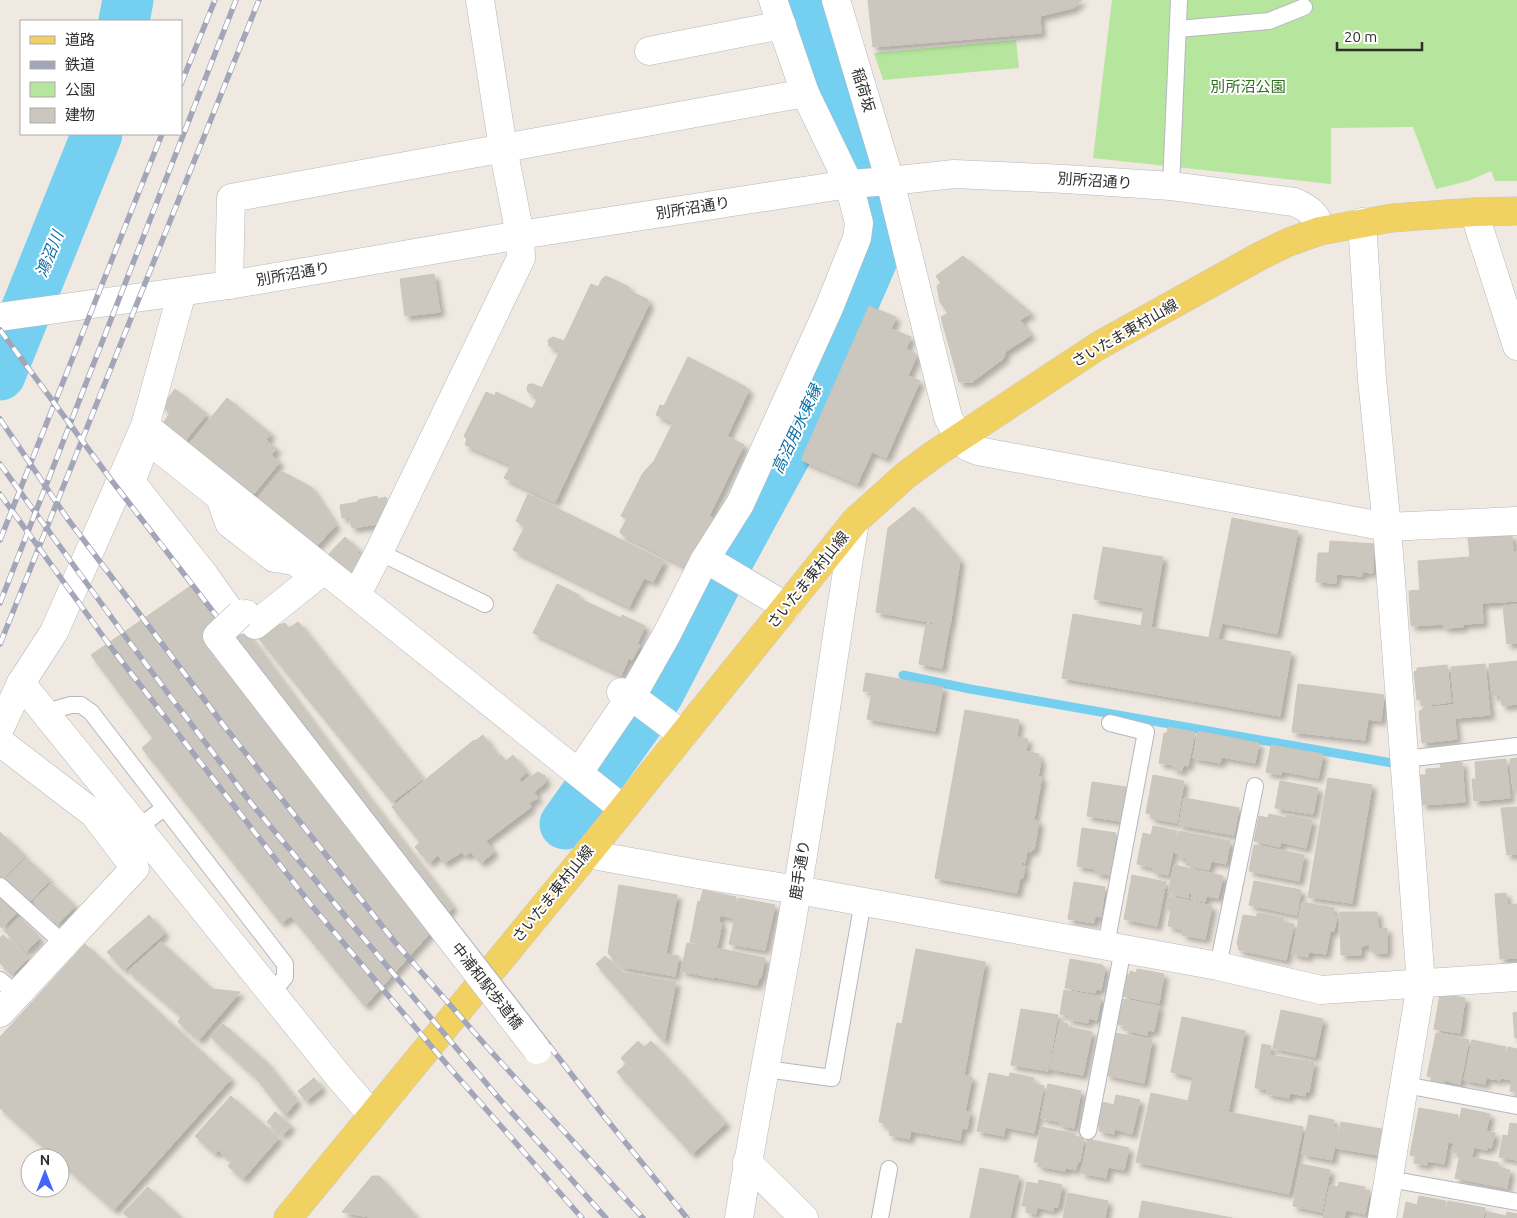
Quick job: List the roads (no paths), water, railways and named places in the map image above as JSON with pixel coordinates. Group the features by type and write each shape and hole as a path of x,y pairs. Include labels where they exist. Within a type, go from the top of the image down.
{"main road":[{"name":"さいたま東村山線","path":"288,1218 587,854 622,808 855,521 906,475 958,437 1098,346 1260,256 1289,242 1320,231 1392,218 1474,212 1517,212"}],"street":[{"path":"357,594 380,552 521,258 520,235 503,148 480,0"},
{"name":"稲荷坂","path":"836,0 868,183"},
{"path":"650,51 777,12 804,94 868,183 948,417 958,437 968,447 978,451 1387,527 1517,521"},
{"path":"229,285 231,198 804,94"},
{"name":"別所沼通り","path":"3,317 229,285 520,235 868,183 954,174 1171,186 1294,202 1305,206 1311,212 1316,218 1320,231"},
{"path":"588,780 637,703 667,634 710,563 740,504 829,308 857,238 868,183"},
{"path":"1474,212 1517,346"},
{"path":"1362,222 1372,379 1387,527 1421,984 1382,1218"},
{"path":"0,728 22,683 54,632 145,426 182,292"},
{"path":"145,426 622,808"},
{"path":"156,446 220,497 229,523 274,558 295,561 315,577 255,625 246,614 237,621 205,576 131,482 144,448 156,446"},
{"name":"鹿手通り","path":"739,1218 747,1162 766,1069 798,890 855,521"},
{"path":"710,563 787,607"},
{"name":"中浦和駅歩道橋","path":"240,614 217,636 537,1050"},
{"path":"22,683 353,1094 372,1115"},
{"path":"637,703 683,735"},
{"path":"0,742 94,814 135,868 64,944 6,996"},
{"path":"587,854 863,901 1218,966 1321,990 1517,978"},
{"path":"747,1162 804,1218"}],"lane":[{"path":"1171,186 1179,0"},
{"path":"1178,29 1269,21 1304,7"},
{"path":"380,552 485,604"},
{"path":"46,712 71,705 81,705 90,712 284,964 285,977 272,993"},
{"path":"1088,1131 1146,732 1110,723"},
{"path":"1405,759 1517,746"},
{"path":"1218,966 1256,786"},
{"path":"139,827 164,808"},
{"path":"0,886 64,944"},
{"path":"766,1069 832,1078 863,901"},
{"path":"1405,1085 1517,1106"},
{"path":"880,1218 889,1169"},
{"path":"1389,1179 1517,1202"}],"waterway":[{"name":"鴻沼川","path":"124,20 128,0"},
{"name":"高沼用水東縁","path":"565,824 658,694 793,441 877,248 880,232 879,223 856,138 804,0"},
{"name":"鴻沼川","path":"0,375 97,135"},
{"path":"903,675 970,689 1392,763"}],"railway":[{"path":"182,82 215,0"},
{"path":"0,603 236,0"},
{"path":"0,644 259,0"},
{"path":"0,540 162,135"},
{"path":"0,330 112,481 603,1115 687,1218"},
{"path":"0,419 67,518 225,727 394,941 487,1047 643,1218"},
{"path":"0,464 133,647 251,803 497,1096 606,1218"},
{"path":"0,494 113,650 312,906 455,1074 582,1218"}],"park label":[{"name":"別所沼公園","path":"1248,87"}]}
